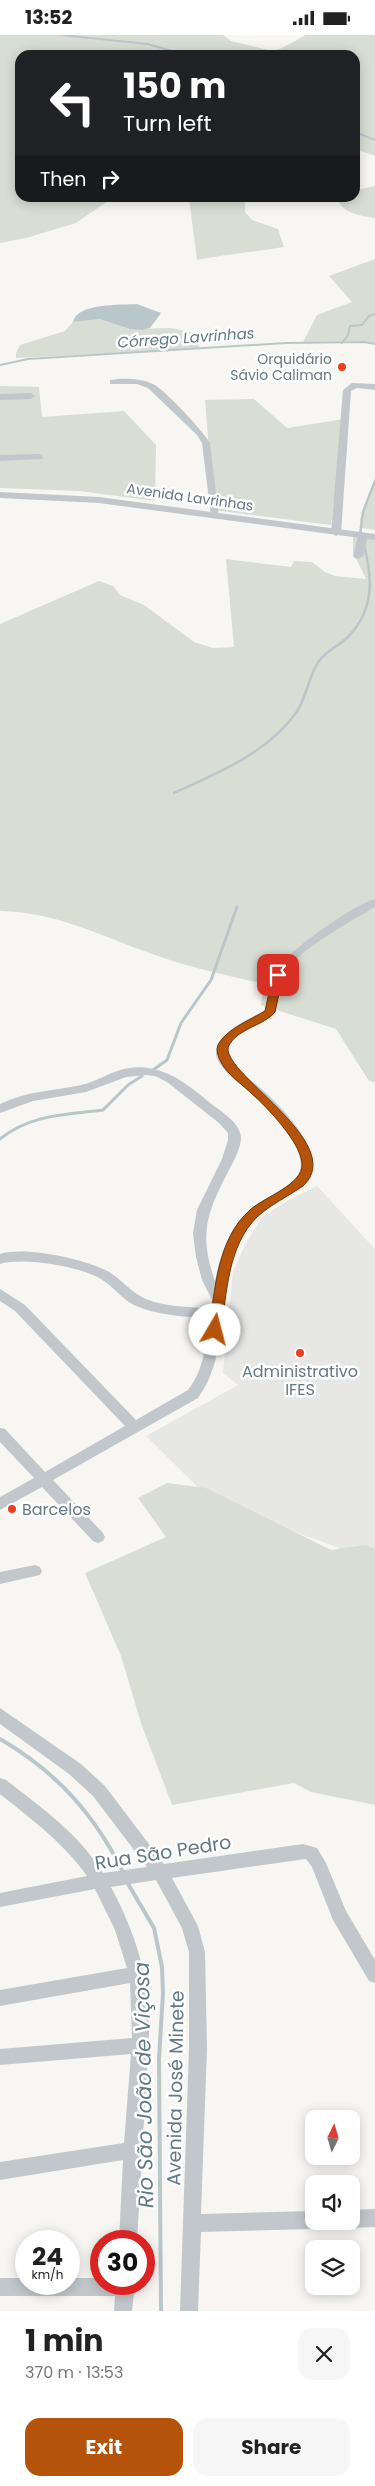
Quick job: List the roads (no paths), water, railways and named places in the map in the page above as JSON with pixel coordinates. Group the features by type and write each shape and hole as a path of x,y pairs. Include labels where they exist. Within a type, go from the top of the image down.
{"street":[{"path":"113,382 137,383 151,386 201,434 206,443 216,516"},
{"path":"336,533 347,389 355,385 375,387"},
{"path":"0,397 31,396"},
{"path":"0,458 39,457"},
{"name":"Avenida Lavrinhas","path":"0,495 82,498 375,537"},
{"path":"358,556 363,536"},
{"path":"0,1504 193,1395 203,1382 209,1364 226,1261 242,1226 254,1213 305,1178 308,1162 299,1141 286,1123 224,1060 222,1045 232,1035 270,1012 278,975 288,961 375,902"},
{"path":"0,1109 34,1095 76,1090 130,1072 149,1071 164,1075 170,1079 227,1124 235,1136 235,1144 210,1192 201,1218 204,1269 218,1308"},
{"path":"0,1259 7,1255 20,1256 87,1267 102,1274 132,1297 147,1304 171,1309 218,1308"},
{"path":"0,1294 20,1308 136,1428"},
{"path":"0,1433 98,1537"},
{"path":"0,1577 35,1571"},
{"name":"Avenida José Minete","path":"0,1715 53,1751 100,1791 161,1873 190,1925 197,1952 198,2048 189,2311"},
{"path":"2,1788 38,1814 60,1834 86,1863 99,1881 124,1934 137,1974 140,2045 128,2230"},
{"name":"Rua São Pedro","path":"0,1900 99,1881 161,1873 294,1851 310,1853 322,1871 339,1915 375,1975"},
{"path":"0,1999 137,1974"},
{"path":"0,2057 140,2045"},
{"path":"0,2171 132,2150"},
{"path":"360,2219 375,2219"},
{"path":"193,2223 305,2220"},
{"path":"0,2287 90,2286"},
{"path":"123,2311 125,2295"}],"waterway":[{"path":"61,35 148,44 168,50"},
{"path":"360,134 375,140"},
{"path":"343,342 348,335 350,326 362,325 369,316 375,314"},
{"name":"Córrego Lavrinhas","path":"0,365 28,359 286,343 343,342"},
{"name":"Córrego Lavrinhas","path":"343,342 375,344"},
{"path":"360,535 363,512 375,481"},
{"path":"174,793 256,751 271,740 296,713 319,661 348,637 357,627 363,616 367,605 370,582 364,545"},
{"path":"153,1070 167,1060 181,1023 211,980 237,907"},
{"path":"0,1139 36,1120 103,1110 128,1085 142,1076"},
{"name":"Rio São João de Viçosa","path":"0,1739 39,1766 72,1797 100,1833 124,1874"},
{"name":"Rio São João de Viçosa","path":"127,1882 154,1928 162,1967 163,1993 159,2059 161,2311"}],"place":[{"name":"Orquidário Sávio Caliman","path":"342,367"},
{"name":"Administrativo IFES","path":"300,1353"},
{"name":"Barcelos","path":"12,1509"}]}
